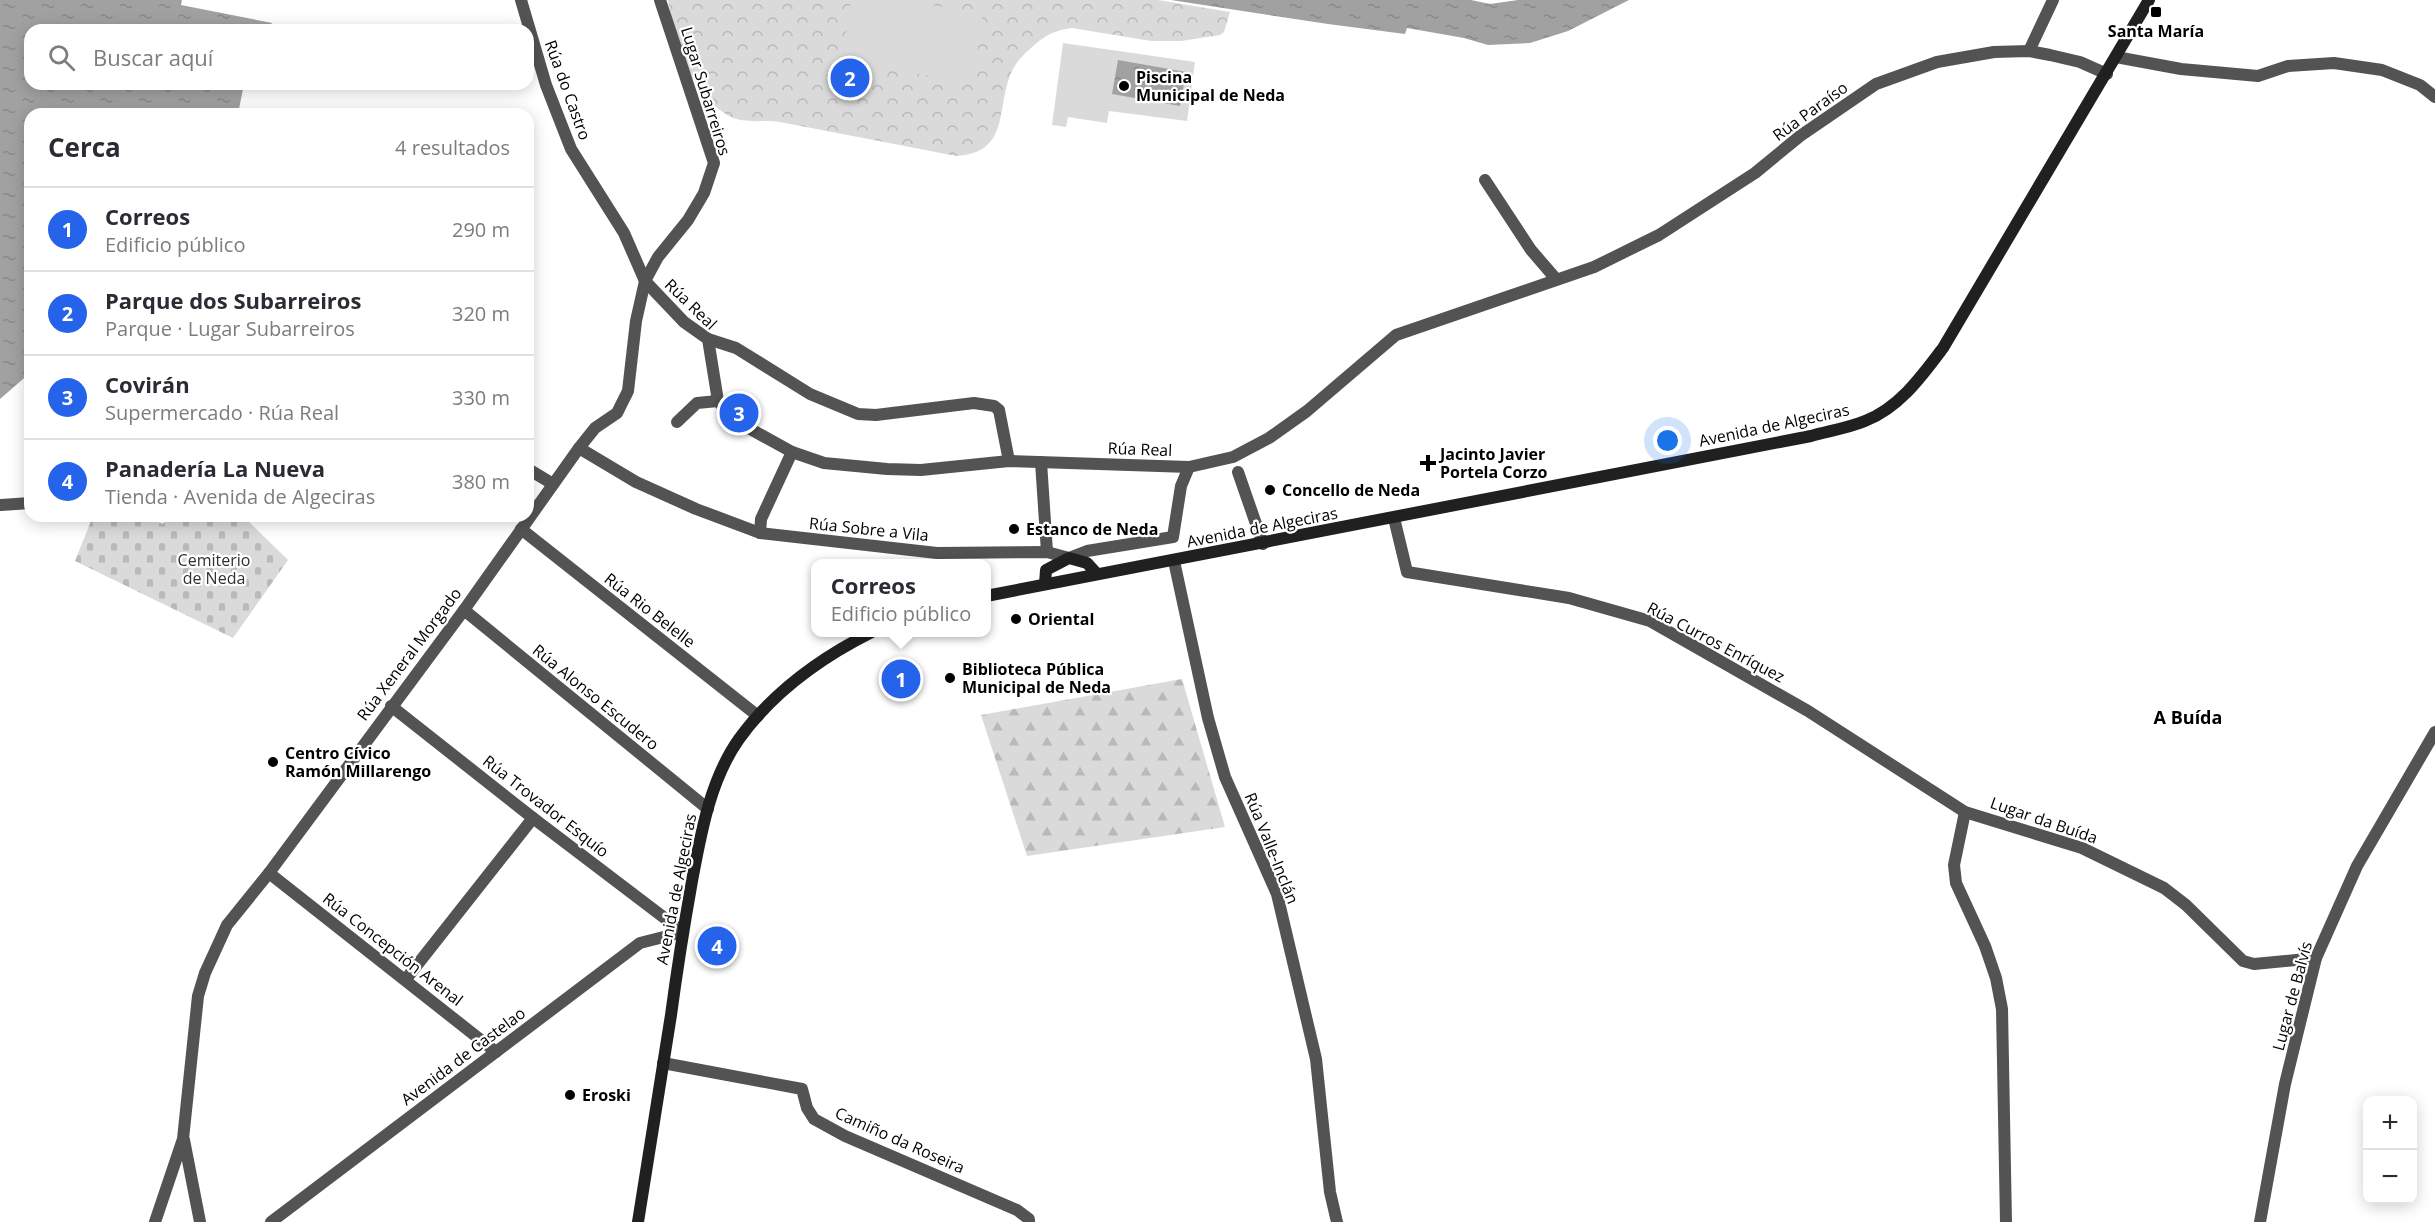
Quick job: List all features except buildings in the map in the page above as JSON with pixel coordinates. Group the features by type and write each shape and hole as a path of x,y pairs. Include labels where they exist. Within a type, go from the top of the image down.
{"main road":[{"name":"Avenida de Algeciras","path":"991,595 1811,436 1868,421 1909,390 1943,348 2149,0"},
{"path":"1045,584 1046,570 1069,558 1087,563 1097,574"},
{"path":"1069,558 1072,579"},
{"name":"Avenida de Algeciras","path":"638,1222 683,932 708,809 724,765 738,740 784,688 819,663 865,637"}],"street":[{"name":"Rúa do Castro","path":"521,0 528,24"},
{"name":"Lugar Subarreiros","path":"645,281 658,257 688,220 704,193 714,163 660,0"},
{"path":"2029,51 2054,0"},
{"name":"Rúa do Castro","path":"534,44 546,85 571,149 624,233 645,281"},
{"name":"Rúa Paraíso","path":"1556,279 1594,267 1659,235 1755,173 1800,136 1876,84 1937,62 1994,52 2029,51 2080,62 2107,74"},
{"path":"2116,57 2181,69 2258,76 2288,66 2334,63 2382,70 2420,85 2435,97"},
{"path":"1485,180 1531,250 1556,279"},
{"name":"Rúa Real","path":"645,281 684,322 708,339 718,401 734,420 792,452 825,463 870,469 921,470 1009,461 1190,467 1233,457 1269,438 1307,411 1396,335 1556,279"},
{"name":"Rúa Xeneral Morgado","path":"534,511 595,429 617,413 628,391 636,321 645,281"},
{"path":"708,339 736,348 810,394 858,414 876,415 974,403 994,406 999,410 1009,461"},
{"path":"677,422 697,404 718,401"},
{"name":"Rúa Sobre a Vila","path":"579,448 636,482 696,509 760,533 937,553 1047,552 1069,558"},
{"path":"760,533 761,519 792,452"},
{"path":"1041,462 1047,552"},
{"path":"1069,558 1087,551 1173,537 1181,486 1190,467"},
{"path":"1238,472 1263,544"},
{"path":"534,473 553,484"},
{"path":"1,505 24,503"},
{"name":"Rúa Curros Enríquez","path":"1394,518 1407,572 1569,598 1650,621 1808,711 1965,812"},
{"name":"Rúa Xeneral Morgado","path":"155,1222 183,1139 198,996 205,973 228,925 464,610 526,522"},
{"name":"Rúa Rio Belelle","path":"521,529 758,716"},
{"name":"Rúa Valle-Inclán","path":"1174,561 1208,718 1225,777 1277,894 1316,1059 1330,1192 1337,1222"},
{"name":"Rúa Alonso Escudero","path":"464,610 708,809"},
{"name":"Rúa Trovador Esquío","path":"391,706 683,932"},
{"name":"Lugar de Balvís","path":"2260,1222 2285,1084 2316,958 2357,866 2435,732"},
{"name":"Lugar da Buída","path":"2006,1222 2002,1009 1996,978 1956,883 1954,865 1965,812 2082,848 2164,888 2186,904 2243,961 2254,964 2316,958"},
{"path":"406,979 533,818"},
{"name":"Rúa Concepción Arenal","path":"269,873 496,1052"},
{"name":"Avenida de Castelao","path":"271,1222 640,943 683,932"},
{"name":"Camiño da Roseira","path":"663,1063 802,1089 807,1108 814,1119 845,1136 1017,1210 1029,1219 1029,1222"},
{"path":"183,1139 200,1222"}],"green space":[{"path":"668,0 1158,0 1230,12 1224,32 1220,35 1181,41 1151,41 1072,28 1050,34 1025,53 1013,69 993,138 985,147 973,153 956,156 780,122 740,120 727,115 714,105 693,79 680,49"},
{"path":"851,0 897,0 983,13 973,82 842,62"},
{"name":"Piscina Municipal de Neda","path":"1063,43 1195,62 1187,121 1109,111 1107,123 1068,117 1066,127 1052,125"},
{"name":"Cemiterio de Neda","path":"91,522 158,522 163,524 165,522 249,522 288,560 233,638 75,561"},
{"path":"1182,679 1225,827 1027,856 981,715"}],"water":[{"path":"0,0 182,0 181,5 272,23 24,24 24,90 243,90 239,108 24,108 24,378 0,399"},
{"path":"1171,0 1471,0 1490,4 1518,0 1629,0 1568,31 1530,43 1488,45 1464,38 1407,28 1405,34"},
{"path":"1118,60 1186,72 1180,106 1112,94"}],"place":[{"name":"Santa María","path":"2156,12"},
{"name":"Parque dos Subarreiros","path":"850,78"},
{"name":"Piscina Municipal de Neda","path":"1124,86"},
{"name":"Covirán","path":"739,413"},
{"name":"Jacinto Javier Portela Corzo","path":"1428,463"},
{"name":"Concello de Neda","path":"1270,490"},
{"name":"Estanco de Neda","path":"1014,529"},
{"name":"Oriental","path":"1016,619"},
{"name":"Biblioteca Pública Municipal de Neda","path":"950,678"},
{"name":"Correos","path":"901,679"},
{"name":"Centro Cívico Ramón Millarengo","path":"273,762"},
{"name":"Panadería La Nueva","path":"717,946"},
{"name":"Eroski","path":"570,1095"}],"district":[{"name":"A Buída","path":"2188,717"}]}
